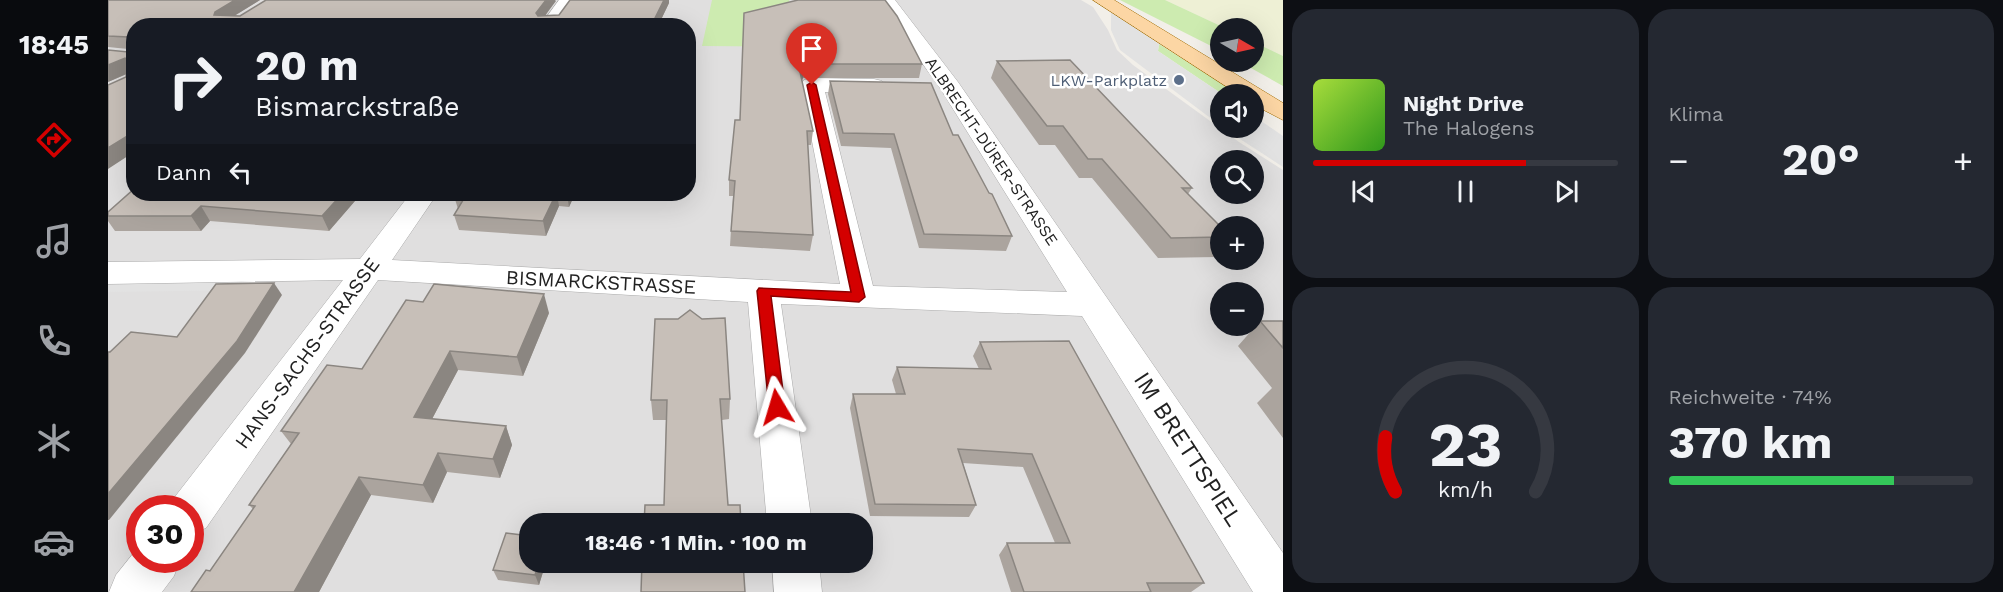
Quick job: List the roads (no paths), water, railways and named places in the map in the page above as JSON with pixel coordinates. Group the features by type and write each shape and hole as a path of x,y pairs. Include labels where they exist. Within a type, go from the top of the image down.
{"main road":[{"path":"1102,0 1283,113"}],"street":[{"path":"555,18 568,0"},
{"name":"ALBRECHT-DÜRER-STRASSE","path":"886,0 951,87 1095,305"},
{"path":"859,297 812,85 951,87"},
{"name":"HANS-SACHS-STRASSE","path":"203,495 419,201"},
{"name":"BISMARCKSTRASSE","path":"108,273 367,269 859,297 1095,305"},
{"path":"763,291 789,513"},
{"name":"IM BRETTSPIEL","path":"1095,305 1281,592"},
{"path":"133,592 147,573"},
{"path":"796,573 798,592"}],"place":[{"name":"LKW-Parkplatz","path":"1179,80"}]}
